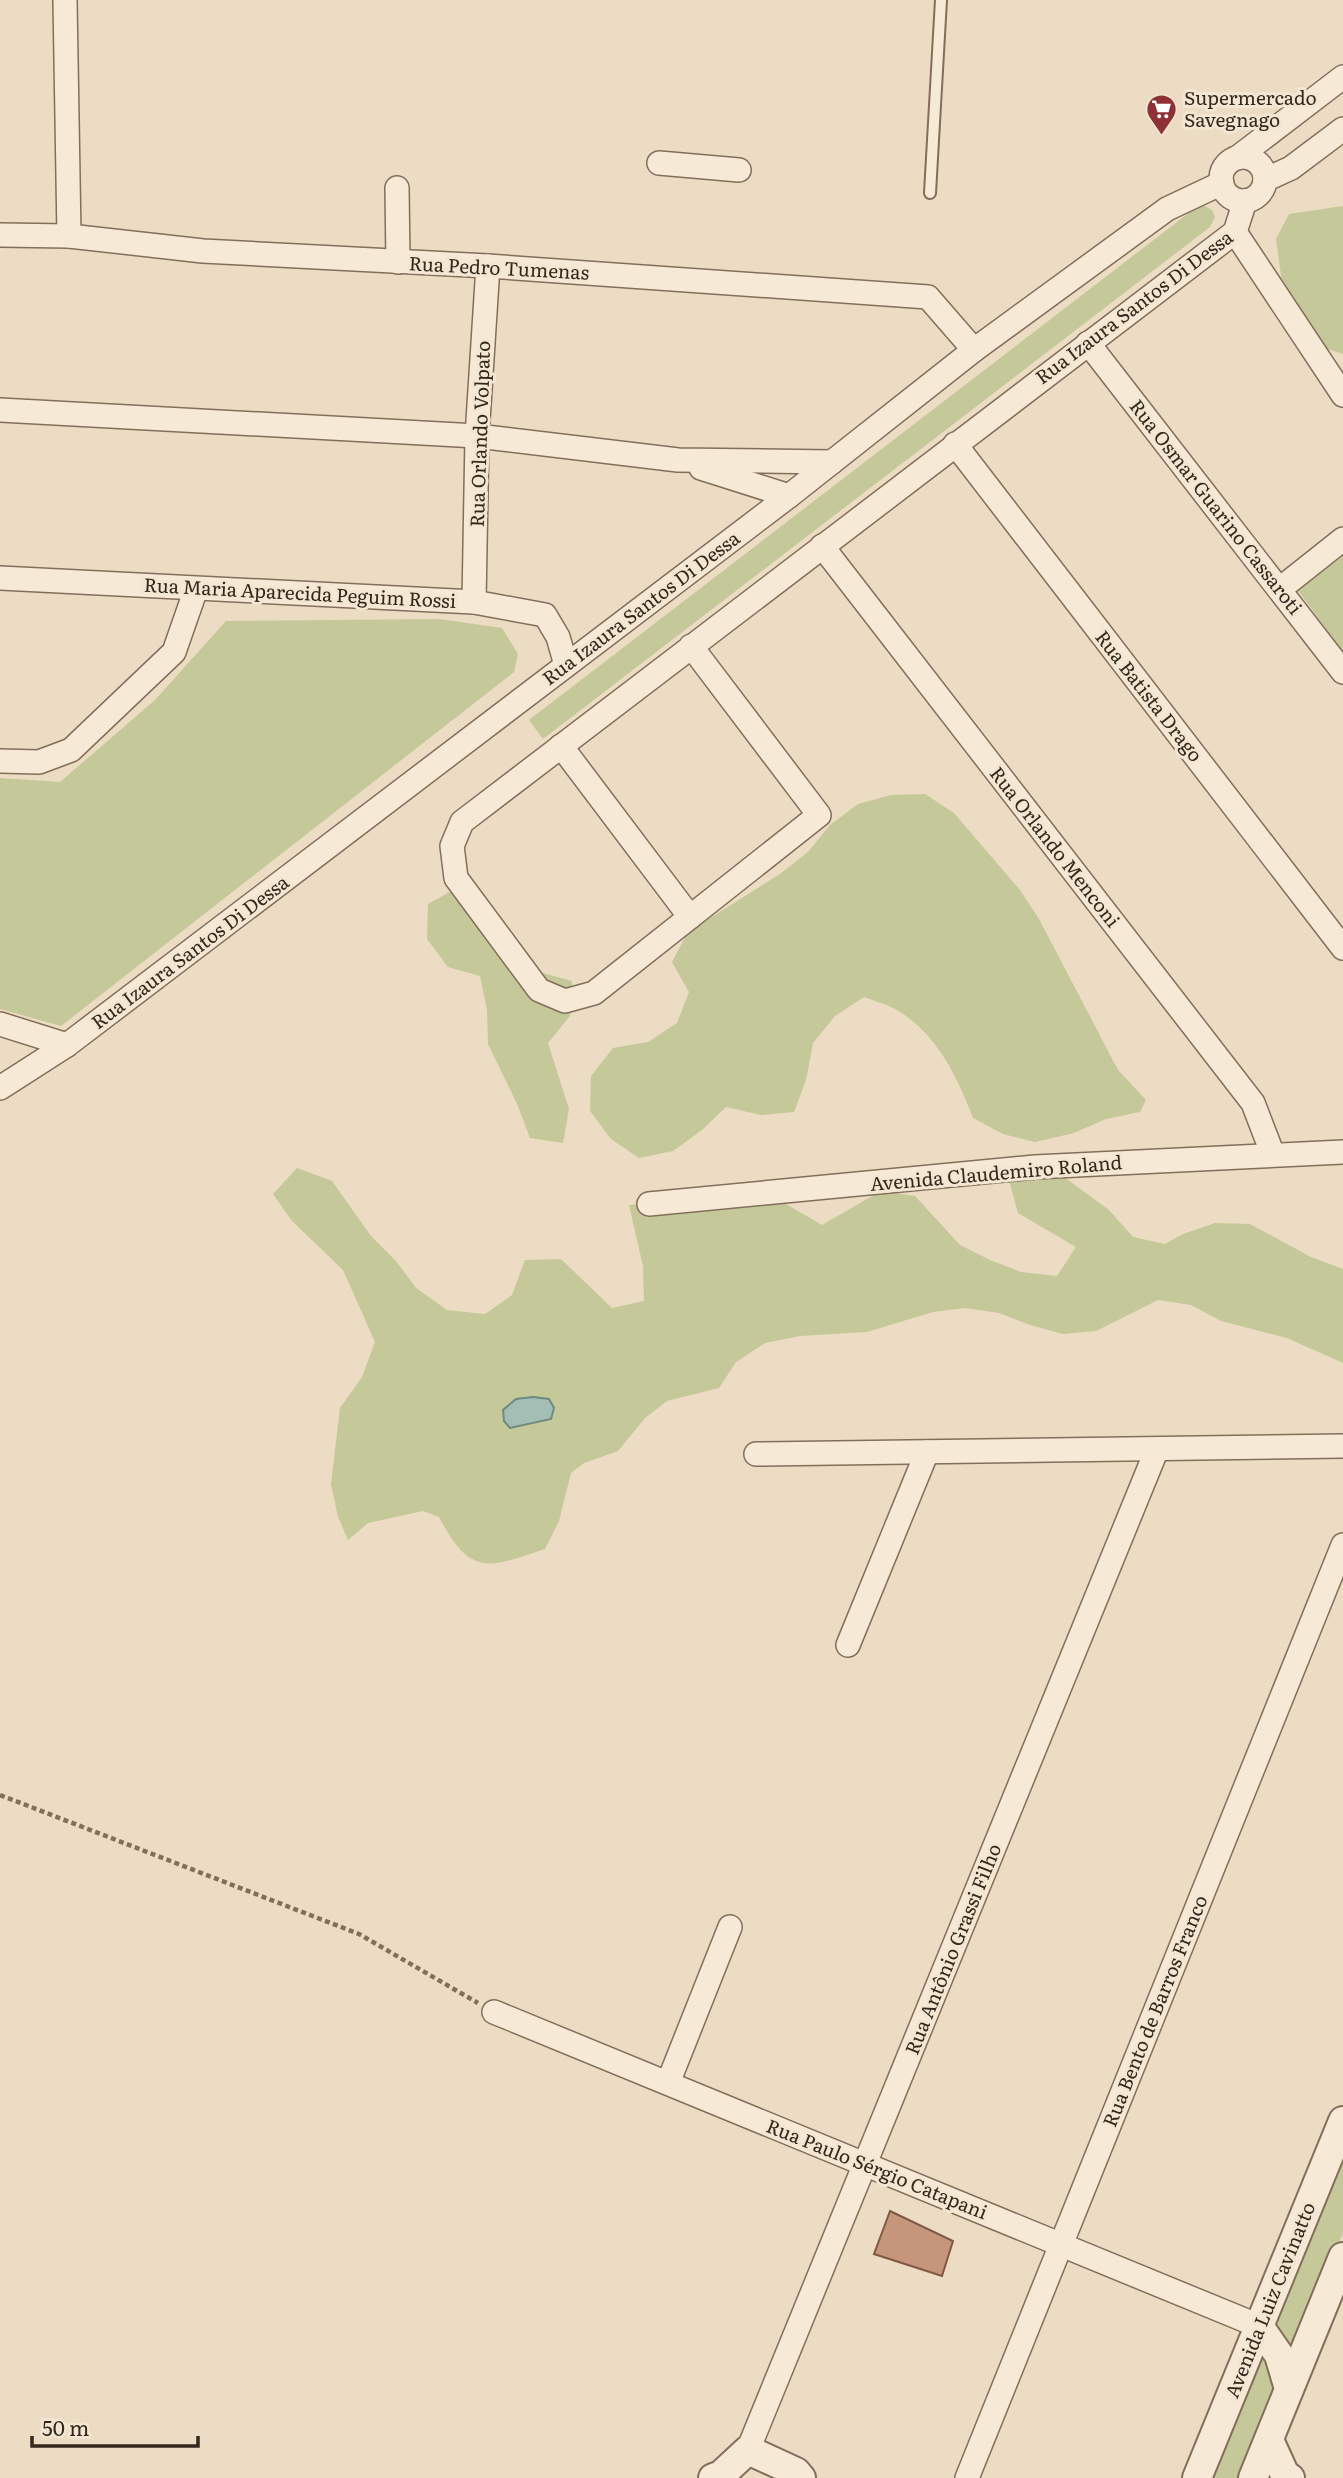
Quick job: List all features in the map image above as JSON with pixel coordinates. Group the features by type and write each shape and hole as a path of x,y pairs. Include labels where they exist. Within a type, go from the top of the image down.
{"street":[{"path":"65,0 69,236"},
{"path":"1237,158 1257,162 1263,170 1265,180 1262,190 1255,198 1245,201 1234,199 1226,192 1222,183 1222,172 1228,163 1343,77"},
{"path":"1265,180 1291,168 1343,129"},
{"path":"659,163 739,170"},
{"name":"Rua Izaura Santos Di Dessa","path":"0,1088 67,1045 789,496 974,350 1167,209 1222,183"},
{"path":"397,188 397,262"},
{"name":"Rua Izaura Santos Di Dessa","path":"690,917 594,993 565,1001 540,990 456,878 452,846 461,822 1235,232 1245,201"},
{"path":"1235,232 1343,395"},
{"name":"Rua Pedro Tumenas","path":"0,235 69,236 203,251 488,265 928,297 974,350"},
{"name":"Rua Orlando Volpato","path":"474,602 478,436 488,265"},
{"name":"Rua Osmar Guarino Cassaroti","path":"1088,343 1343,673"},
{"path":"0,410 478,436 678,460 832,462"},
{"name":"Rua Batista Drago","path":"955,444 1343,948"},
{"path":"678,460 789,496"},
{"path":"1280,589 1343,539"},
{"name":"Rua Orlando Menconi","path":"822,546 1253,1103 1273,1155"},
{"name":"Rua Maria Aparecida Peguim Rossi","path":"0,578 474,602 545,615 558,637 566,665"},
{"path":"0,761 39,762 71,750 174,652 197,589"},
{"path":"561,746 690,917 819,815 691,646"},
{"path":"0,1024 67,1045"},
{"name":"Avenida Claudemiro Roland","path":"649,1204 1035,1167 1343,1152"},
{"path":"757,1454 1343,1446"},
{"name":"Rua Antônio Grassi Filho","path":"748,2450 1157,1448"},
{"path":"848,1645 927,1452"},
{"name":"Rua Bento de Barros Franco","path":"967,2478 1343,1545"},
{"path":"668,2083 730,1927"},
{"name":"Rua Paulo Sérgio Catapani","path":"494,2012 1259,2326"},
{"name":"Avenida Luiz Cavinatto","path":"1197,2478 1343,2121"},
{"path":"1253,2478 1343,2257"},
{"path":"1259,2326 1279,2355 1289,2389"},
{"path":"1269,2440 1285,2475 1290,2478"},
{"path":"713,2478 721,2475 748,2450 796,2472 801,2478"}],"lane":[{"path":"930,193 941,0"}],"path":[{"path":"0,1795 359,1934 494,2012"}],"green space":[{"path":"1205,206 1212,210 1215,217 1210,227 543,739 529,720 1194,209"},
{"path":"1343,206 1343,354 1327,349 1283,290 1276,239 1289,214"},
{"path":"1343,554 1343,652 1297,589"},
{"path":"439,619 502,628 518,654 514,672 61,1026 0,1009 0,778 60,782 155,700 226,621"},
{"path":"925,794 954,813 1020,890 1039,919 1118,1070 1146,1100 1140,1112 1106,1119 1074,1133 1035,1142 1003,1134 973,1118 952,1071 922,1030 895,1009 864,997 835,1016 813,1043 806,1080 794,1112 761,1115 726,1107 702,1130 673,1151 639,1158 611,1139 590,1111 591,1076 613,1048 648,1042 677,1023 689,992 672,962 688,932 780,874 808,852 830,825 858,804 891,795"},
{"path":"453,890 473,895 501,918 512,950 539,972 572,981 570,1016 548,1043 569,1109 563,1143 530,1138 488,1044 487,1010 480,976 448,967 427,939 428,904"},
{"path":"297,1168 332,1181 371,1236 396,1261 416,1288 447,1310 485,1314 512,1295 525,1260 561,1259 612,1308 644,1301 643,1266 629,1205 767,1193 822,1225 881,1191 915,1196 960,1245 1021,1272 1057,1276 1076,1247 1018,1213 1009,1180 1045,1171 1064,1177 1109,1210 1133,1237 1165,1244 1183,1234 1215,1223 1250,1224 1311,1257 1343,1269 1343,1363 1287,1338 1221,1321 1191,1305 1158,1300 1096,1331 1063,1334 999,1313 965,1308 933,1312 867,1332 800,1336 765,1343 736,1362 719,1388 667,1401 645,1418 618,1451 584,1463 571,1473 559,1521 545,1549 508,1561 482,1563 460,1550 439,1517 423,1511 368,1523 348,1540 338,1517 331,1484 340,1408 362,1377 375,1342 343,1270 292,1221 273,1194"},
{"path":"1343,2156 1343,2233 1293,2353 1274,2322"},
{"path":"1264,2355 1280,2389 1243,2478 1213,2478"}],"water":[{"path":"516,1399 549,1399 554,1408 551,1419 510,1428 504,1421 503,1410"}],"building":[{"path":"890,2211 953,2241 942,2276 874,2254"}],"place":[{"name":"Supermercado Savegnago","path":"1161,136"}]}
